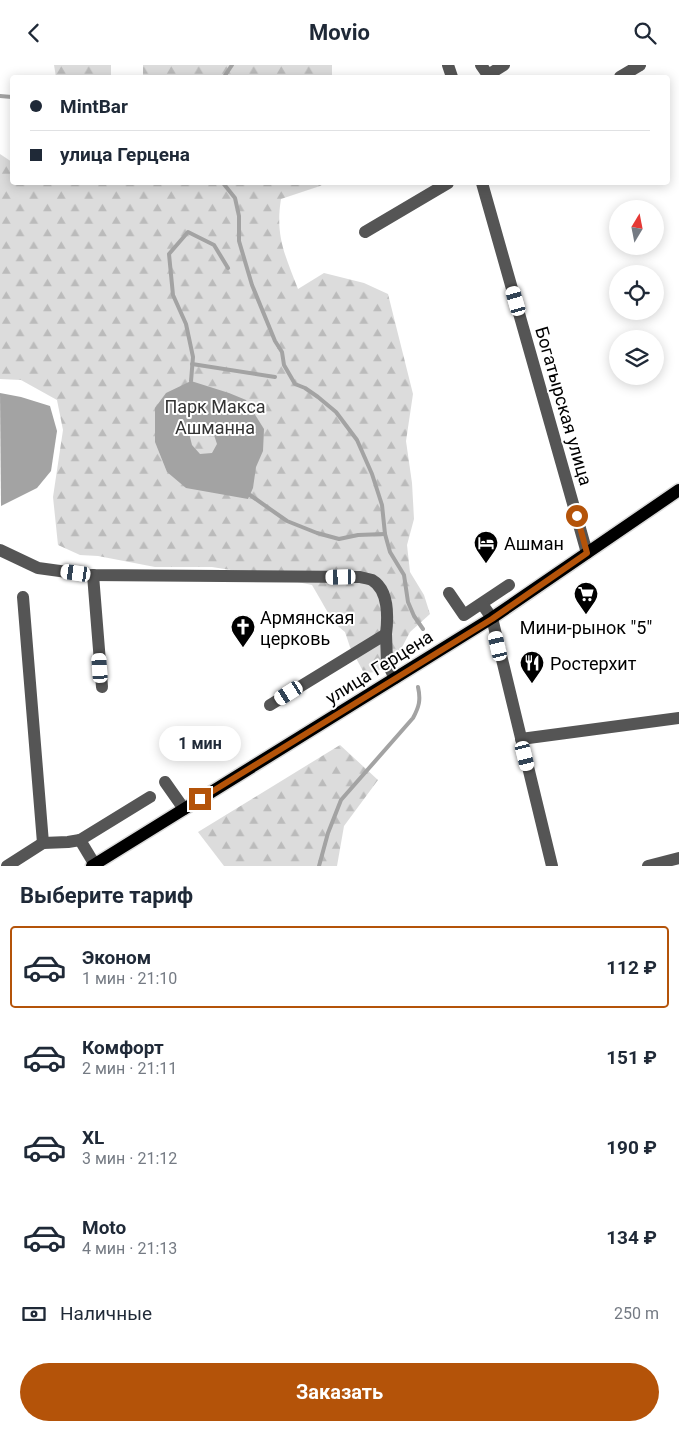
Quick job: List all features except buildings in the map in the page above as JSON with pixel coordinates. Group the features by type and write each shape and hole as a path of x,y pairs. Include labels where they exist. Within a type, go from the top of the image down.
{"main road":[{"name":"улица Герцена","path":"93,865 492,619 679,490"}],"street":[{"path":"481,65 488,75 504,65"},
{"path":"623,75 640,65"},
{"path":"365,232 445,185"},
{"name":"Богатырская улица","path":"483,185 587,553"},
{"path":"0,550 38,568 93,575 360,577 372,580 379,587 385,601 388,619 386,634 387,663 395,678"},
{"path":"93,575 102,687"},
{"path":"449,593 464,615 509,585"},
{"path":"23,597 43,843"},
{"path":"482,604 492,619 552,866"},
{"path":"270,705 386,634"},
{"path":"521,739 679,718"},
{"path":"165,782 184,809"},
{"path":"7,866 43,843 80,840 150,797"},
{"path":"80,840 93,865"},
{"path":"648,866 679,858"}],"green space":[{"path":"54,65 111,65 111,75 56,75"},
{"path":"143,65 332,65 332,75 143,75"},
{"name":"Парк Макса Ашманна","path":"0,154 10,161 10,185 322,185 281,199 279,224 282,245 298,289 324,273 364,283 388,294 413,394 406,441 412,483 414,519 407,545 410,572 424,595 430,614 410,632 400,651 377,672 364,673 350,647 345,632 334,623 312,585 212,567 155,567 98,556 80,555 58,545 53,497 63,430 57,400 21,380 0,379"},
{"path":"340,745 378,780 344,826 337,866 224,866 198,832"}],"shaded area":[{"path":"191,381 246,400 264,429 263,451 256,467 253,488 248,499 186,488 167,472 155,442 155,408 166,393","holes":["195,428 206,428 214,435 217,444 212,453 200,454 192,445 189,433"]},
{"path":"0,393 50,406 57,431 51,471 37,488 1,506"}],"waterway":[{"path":"225,75 232,65"},
{"path":"0,96 10,97"},
{"path":"225,185 235,198 239,216 239,241 252,285 275,341 282,352 284,365 295,384 305,388 336,412 357,440 372,474 382,505 385,534 390,552 404,575 408,602 414,616 423,629"},
{"path":"191,381 193,357 186,324 173,295 169,254 188,232 214,245 228,268"},
{"path":"192,364 275,377"},
{"path":"250,495 287,521 317,533 339,539 358,535 385,534"},
{"path":"319,866 328,833 341,800 413,718 419,703 418,687"}],"place":[{"name":"Ашман","path":"486,564"},
{"name":"Мини-рынок \"5\"","path":"586,615"},
{"name":"Армянская церковь","path":"243,648"},
{"name":"Ростерхит","path":"532,684"}],"route":[{"path":"200,799 492,619 587,553 577,516"}]}
